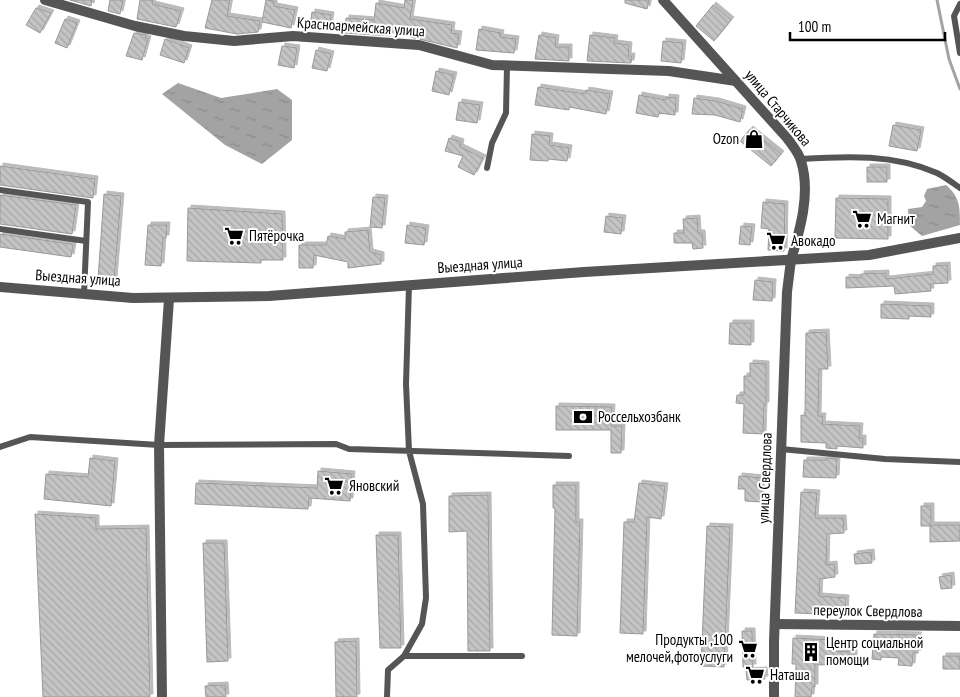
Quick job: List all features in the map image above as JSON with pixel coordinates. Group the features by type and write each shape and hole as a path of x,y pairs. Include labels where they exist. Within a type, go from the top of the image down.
{"street":[{"name":"Красноармейская улица","path":"45,0 135,26 184,36 234,41 293,36 419,44 492,65 669,71 736,81"},
{"name":"улица Старчикова","path":"662,0 788,138 801,159 805,176 804,198 800,229 791,260"},
{"name":"Выездная улица","path":"0,287 84,294 169,298 269,296 869,255 960,238"},
{"name":"улица Свердлова","path":"774,697 787,292 791,260"},
{"path":"162,697 159,445 169,298"},
{"name":"переулок Свердлова","path":"775,624 960,626"}],"lane":[{"path":"960,4 954,16 960,53"},
{"path":"487,168 492,143 506,113 507,66"},
{"path":"801,159 849,156 889,160 938,174 960,188"},
{"path":"0,190 88,202 84,294"},
{"path":"0,229 86,241"},
{"path":"387,697 388,670 404,656 422,624 426,598 423,504 409,451 406,384 409,285"},
{"path":"0,447 30,437 159,445 336,444 349,449 569,456"},
{"path":"781,449 885,459 960,462"},
{"path":"404,656 522,656"}],"water":[{"path":"178,83 221,98 277,89 292,100 292,140 262,164 225,145 162,94"},
{"path":"946,185 957,198 960,225 922,236 909,225 908,209 922,207 926,201 924,196 927,189"}],"building":[{"path":"70,0 92,0 91,6"},
{"path":"110,0 123,0 120,14 108,11"},
{"path":"140,0 153,0 152,4 181,11 176,27 137,19"},
{"path":"212,0 230,0 227,16 260,21 258,32 237,34 205,28"},
{"path":"266,0 274,1 274,6 295,10 291,28 262,22"},
{"path":"405,0 413,0 410,19 452,25 451,33 459,34 457,48 410,37 410,34 391,31 391,36 345,33 346,18 374,20 376,3 404,8"},
{"path":"625,0 649,0 647,9 625,3"},
{"path":"713,5 731,20 714,41 696,26"},
{"path":"36,8 51,13 40,33 26,25"},
{"path":"312,12 331,15 329,28 310,26"},
{"path":"65,19 77,23 67,48 55,43"},
{"path":"479,29 501,33 500,37 516,39 514,53 476,50"},
{"path":"134,33 146,35 145,38 148,39 142,60 126,56"},
{"path":"539,35 556,38 555,47 569,47 569,61 535,59"},
{"path":"590,35 615,38 614,43 629,45 628,56 632,56 631,63 587,61"},
{"path":"165,39 189,48 184,63 160,55"},
{"path":"663,41 683,43 681,63 661,61"},
{"path":"282,46 297,48 294,68 278,65"},
{"path":"316,50 331,54 327,71 312,68"},
{"path":"436,71 454,75 449,95 432,91"},
{"path":"538,87 585,94 586,90 610,94 606,114 569,107 569,110 535,105"},
{"path":"639,95 666,100 666,97 676,98 675,115 659,113 658,117 636,113"},
{"path":"694,98 716,101 743,109 740,122 715,115 692,114"},
{"path":"459,102 480,105 477,123 456,120"},
{"path":"893,125 921,130 917,151 889,146"},
{"path":"750,129 781,154 771,166 740,141"},
{"path":"532,134 550,136 549,145 569,148 567,161 530,160"},
{"path":"449,138 461,142 460,147 483,158 474,175 458,167 463,156 445,151"},
{"path":"0,166 95,179 93,198 0,185"},
{"path":"867,167 887,167 887,182 867,182"},
{"path":"104,194 121,196 114,280 98,279"},
{"path":"0,195 76,205 72,234 0,224"},
{"path":"373,197 385,198 382,228 370,227"},
{"name":"Магнит","path":"836,198 888,199 888,239 835,238"},
{"path":"763,202 785,204 784,251 768,250 769,229 761,228"},
{"path":"188,208 282,214 283,260 261,260 261,263 187,261"},
{"path":"606,216 623,218 621,234 604,232"},
{"path":"697,218 698,233 702,233 703,248 693,249 692,243 674,243 674,233 684,233 683,219"},
{"path":"148,225 167,225 166,238 163,238 161,266 145,265"},
{"path":"407,225 426,228 424,245 405,243"},
{"path":"741,226 752,227 750,245 739,244"},
{"path":"368,230 370,252 381,255 381,264 348,268 348,262 314,255 313,268 299,268 299,245 326,245 328,236 345,239 345,232"},
{"path":"0,234 71,244 73,246 71,257 0,247"},
{"path":"947,265 948,283 930,284 931,291 895,294 894,286 846,288 846,277 861,278 861,274 886,273 886,279 933,274 933,266"},
{"path":"755,280 773,282 772,301 753,300"},
{"path":"881,304 931,306 931,317 909,316 909,319 881,318"},
{"path":"730,323 751,323 751,345 729,344"},
{"path":"826,332 828,369 819,369 818,416 823,416 822,424 860,426 859,438 863,438 863,448 837,446 837,449 826,448 826,443 801,442 801,415 805,416 806,333"},
{"path":"750,363 766,364 766,405 764,405 763,434 743,433 744,404 736,403 737,395 744,395 744,376 750,376"},
{"name":"Россельхозбанк","path":"556,406 612,407 611,426 622,426 621,453 611,453 611,430 556,430"},
{"path":"90,458 115,461 111,506 44,499 46,474 88,477"},
{"path":"826,458 837,459 836,478 803,477 804,460 826,460"},
{"path":"318,471 352,474 350,501 309,498 308,509 195,504 196,483 317,488"},
{"path":"739,476 762,478 761,502 745,501 745,489 738,489"},
{"path":"639,483 665,486 661,519 647,517 643,634 620,633 624,522 634,522"},
{"path":"553,485 576,485 576,522 580,522 577,636 552,635 555,508 553,508"},
{"path":"801,492 817,493 815,518 843,518 844,533 827,534 826,565 834,564 835,577 820,579 819,596 846,598 845,615 795,613"},
{"path":"488,495 490,651 468,651 467,531 449,532 449,496"},
{"path":"921,506 931,506 931,525 960,525 960,541 930,542 930,526 921,526"},
{"path":"35,514 96,518 96,529 146,528 150,697 43,697"},
{"path":"707,526 730,527 724,667 701,666"},
{"path":"376,535 398,535 401,648 380,648"},
{"path":"203,543 224,543 228,661 207,662"},
{"path":"871,552 872,563 855,564 854,554"},
{"path":"951,575 952,588 941,589 939,577"},
{"name":"Продукты ,100 мелочей,фотоуслуги","path":"742,631 752,631 753,667 743,667"},
{"path":"874,634 918,635 918,653 913,653 912,666 898,665 899,658 881,657 881,660 872,659"},
{"path":"793,638 831,640 831,651 854,652 854,664 815,665 815,687 812,687 811,697 795,697 796,664 792,664"},
{"path":"356,641 357,697 336,697 335,642"},
{"path":"943,656 960,656 960,669 943,669"},
{"name":"Наташа","path":"764,670 765,679 747,680 746,671"},
{"path":"225,685 226,697 206,697 205,686"}],"waterway":[{"path":"937,0 949,59 960,89"}],"place":[{"name":"Ozon","path":"754,139"},
{"name":"Магнит","path":"862,219"},
{"name":"Пятёрочка","path":"234,236"},
{"name":"Авокадо","path":"776,241"},
{"name":"Россельхозбанк","path":"583,417"},
{"name":"Яновский","path":"334,486"},
{"name":"Продукты ,100 мелочей,фотоуслуги","path":"748,649"},
{"name":"Центр социальной помощи","path":"811,652"},
{"name":"Наташа","path":"755,675"}]}
